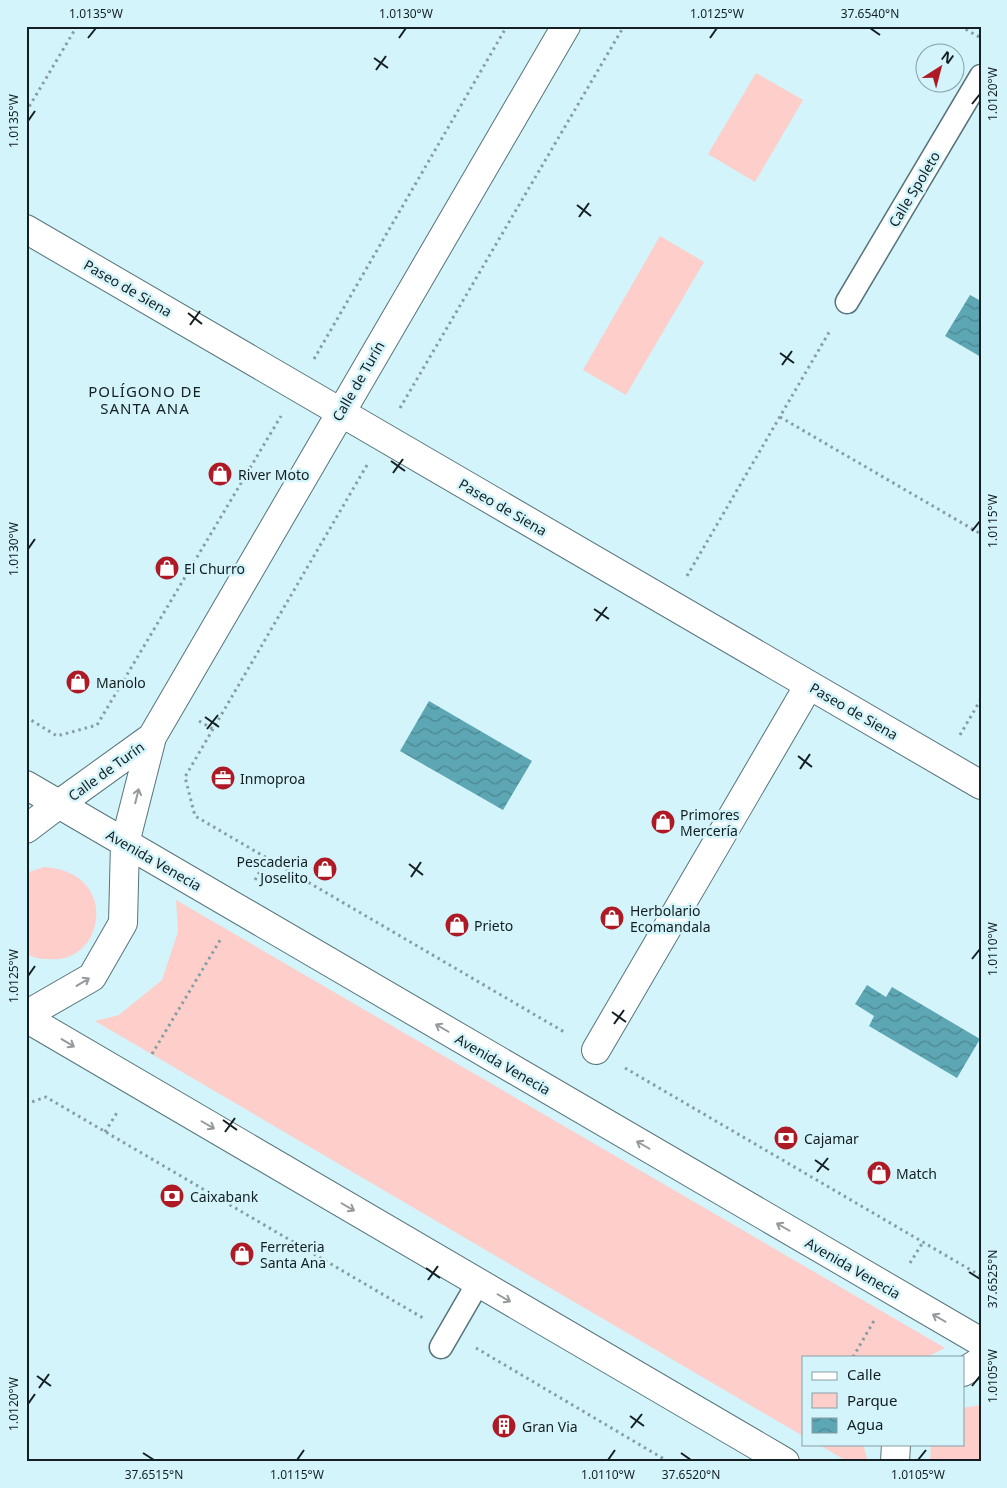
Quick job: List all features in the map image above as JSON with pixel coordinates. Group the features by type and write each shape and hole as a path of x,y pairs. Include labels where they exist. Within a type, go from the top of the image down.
{"street":[{"name":"Calle de Turín","path":"26,1017 92,977 124,923 125,843 152,737 566,26"},
{"name":"Paseo de Siena","path":"26,229 981,785"},
{"path":"596,1050 809,685"},
{"name":"Calle de Turín","path":"26,829 152,737"},
{"name":"Avenida Venecia","path":"26,785 981,1342"},
{"path":"26,1017 785,1462"},
{"path":"964,1371 981,1361"},
{"path":"895,1462 896,1446"}],"lane":[{"name":"Calle Spoleto","path":"847,302 981,76"},
{"path":"445,1340 478,1283"}],"path":[{"path":"26,112 77,26"},
{"path":"195,816 185,777 624,26"},
{"path":"960,26 981,38"},
{"path":"671,605 847,302"},
{"path":"780,417 981,534"},
{"path":"944,763 981,699"},
{"path":"26,717 57,736 97,725"},
{"path":"105,1132 267,858"},
{"path":"26,1104 46,1097 445,1340 669,1462"}],"green space":[{"path":"756,73 803,100 755,182 708,154"},
{"path":"660,236 704,262 626,395 583,370"},
{"path":"44,867 69,873 85,884 94,900 96,917 92,934 82,948 67,957 42,959 26,953 26,873"},
{"path":"176,900 945,1348 929,1356 802,1356 802,1435 95,1021 119,1015 162,980 178,932"},
{"path":"981,1405 981,1462 930,1462 931,1446 964,1446 964,1408"},
{"path":"821,1446 864,1446 868,1462 848,1462"}],"water":[{"path":"970,295 981,301 981,357 945,336"},
{"path":"429,701 532,761 503,810 400,751"},
{"path":"867,985 886,997 892,987 980,1039 957,1078 869,1026 874,1016 855,1004"}],"place":[{"name":"River Moto","path":"220,474"},
{"name":"El Churro","path":"167,568"},
{"name":"Manolo","path":"78,682"},
{"name":"Inmoproa","path":"223,778"},
{"name":"Primores Mercería","path":"663,822"},
{"name":"Pescaderia Joselito","path":"325,869"},
{"name":"Herbolario Ecomandala","path":"612,918"},
{"name":"Prieto","path":"457,925"},
{"name":"Cajamar","path":"786,1138"},
{"name":"Match","path":"879,1173"},
{"name":"Caixabank","path":"172,1196"},
{"name":"Ferreteria Santa Ana","path":"242,1254"},
{"name":"Gran Via","path":"504,1426"}],"district":[{"name":"POLÍGONO DE SANTA ANA","path":"145,400"}]}
